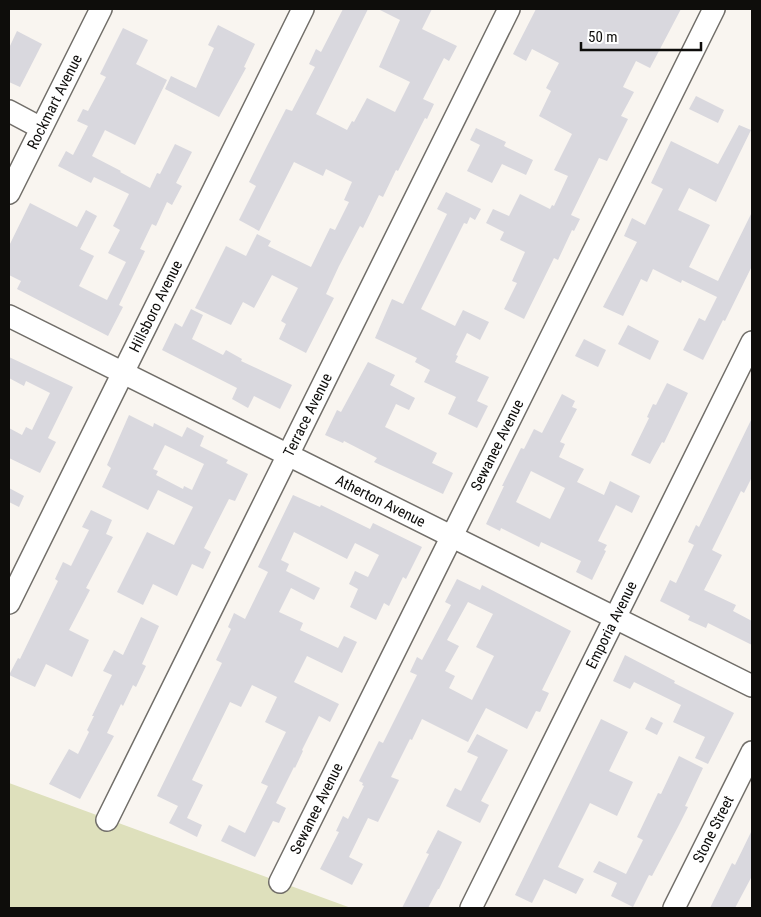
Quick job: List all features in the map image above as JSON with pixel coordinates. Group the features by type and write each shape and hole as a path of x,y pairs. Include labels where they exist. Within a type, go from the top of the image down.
{"street":[{"name":"Rockmart Avenue","path":"9,193 101,9"},
{"name":"Hillsboro Avenue","path":"9,603 304,9"},
{"name":"Terrace Avenue","path":"107,820 509,9"},
{"name":"Sewanee Avenue","path":"280,882 714,9"},
{"path":"9,111 41,128"},
{"name":"Atherton Avenue","path":"9,316 752,686"},
{"name":"Emporia Avenue","path":"471,908 752,342"},
{"name":"Stone Street","path":"674,908 752,752"}],"green space":[{"path":"9,783 351,908 9,908"}],"building":[{"path":"343,9 368,9 316,114 347,130 352,121 354,122 367,98 395,112 410,82 379,67 400,20 378,9 432,9 422,29 457,46 449,61 444,58 423,99 434,104 427,119 425,118 383,197 379,195 363,228 360,226 339,266 326,294 334,298 306,353 279,339 286,324 281,321 298,288 272,275 254,308 243,302 231,325 195,308 226,246 246,256 257,234 271,241 268,246 311,267 330,228 335,230 349,202 344,200 352,182 326,169 323,176 294,162 259,231 239,220 256,186 249,182 286,109 292,111 315,67 309,64 316,49 321,52"},
{"path":"536,9 681,9 650,68 636,61 623,87 634,92 621,116 628,119 607,161 599,158 571,215 580,219 574,231 572,230 558,260 554,258 524,319 504,309 517,283 512,281 525,252 500,240 504,232 486,223 493,209 509,216 520,194 550,209 552,205 554,206 568,176 554,170 572,134 539,116 551,91 546,88 559,63 532,49 526,61 513,54"},
{"path":"218,25 255,44 244,67 246,68 219,117 165,89 171,76 196,88 214,48 208,45"},
{"path":"123,28 148,40 136,64 167,80 135,145 105,130 92,156 150,188 157,173 160,174 175,144 192,152 176,183 182,186 172,205 167,202 156,226 152,224 140,249 145,251 119,305 123,307 108,336 17,289 21,281 9,275 9,246 30,203 77,227 86,210 97,216 80,249 94,256 79,286 107,300 126,262 108,253 120,230 113,226 129,194 94,177 91,183 58,166 66,151 73,155 88,126 77,121 83,109 88,111 106,77 100,74"},
{"path":"17,31 42,44 20,87 9,82 9,48"},
{"path":"696,96 724,110 718,123 689,109"},
{"path":"739,125 751,130 716,202 689,188 678,210 710,225 689,267 718,281 752,212 752,266 703,360 683,350 699,318 705,321 717,297 682,280 681,283 653,269 647,282 641,279 623,316 603,307 637,242 624,236 632,218 645,225 663,189 651,183 671,141 718,164"},
{"path":"476,128 506,142 504,146 533,160 526,175 502,164 492,183 467,171 480,145 470,140"},
{"path":"446,192 481,209 475,220 470,217 467,224 464,223 421,309 455,326 463,310 489,322 480,340 467,333 456,355 458,356 455,362 489,377 477,401 488,406 477,428 448,414 456,397 424,382 430,370 415,362 417,358 375,338 392,299 403,304 447,214 437,209"},
{"path":"191,309 203,315 192,339 223,355 226,350 242,359 241,361 292,385 280,409 254,396 248,408 232,399 237,388 162,350 175,323 182,327"},
{"path":"628,325 659,341 650,360 618,344"},
{"path":"584,339 606,350 598,367 575,356"},
{"path":"9,357 73,387 48,438 56,442 40,473 9,458 9,428 22,435 26,427 32,430 50,393 26,381 24,386 9,378"},
{"path":"368,362 395,375 390,385 415,398 409,410 396,404 385,427 437,453 432,463 453,473 443,494 374,462 377,458 344,441 343,443 325,435 337,410 341,412"},
{"path":"667,383 688,393 664,443 662,442 650,464 631,455 649,418 647,417 653,404 656,405"},
{"path":"562,394 575,401 572,407 577,409 560,442 565,444 559,457 584,469 577,482 604,495 610,481 640,496 632,513 616,505 598,541 607,545 592,580 576,572 581,561 541,542 539,547 501,528 500,531 486,524 521,448 524,449 534,429 542,433","holes":["531,471 565,488 550,519 516,502"]},
{"path":"129,415 153,427 154,423 182,437 187,427 204,436 200,446 228,460 226,463 248,474 235,501 229,499 204,548 211,552 203,569 192,564 177,596 153,584 143,605 117,592 147,532 174,545 193,507 158,490 148,510 102,487 111,468 107,465","holes":["165,445 204,464 192,490 184,486 183,489 156,475 158,471 153,469"]},
{"path":"752,418 752,477 744,493 741,491 712,550 722,555 704,590 736,605 733,611 752,621 752,645 708,623 706,628 688,620 690,616 660,601 670,580 676,583 694,545 688,542 696,525 699,527"},
{"path":"9,488 24,496 19,507 9,502"},
{"path":"293,495 320,507 321,505 370,529 373,523 422,547 406,579 403,577 389,606 384,603 376,620 350,607 358,589 349,584 355,571 368,577 379,555 355,543 347,559 294,532 281,560 289,564 286,571 320,588 314,600 291,588 279,612 303,623 300,630 338,648 344,636 357,642 342,673 307,656 294,682 339,704 330,722 319,716 295,768 276,803 286,808 279,823 273,821 255,857 221,841 229,825 245,833 268,786 261,783 286,732 265,722 277,697 252,685 241,707 230,702 192,780 203,785 187,818 202,825 197,837 169,823 178,806 157,796 222,663 216,660 231,629 228,627 234,613 245,619 268,572 258,567"},
{"path":"91,510 112,520 106,534 113,537 86,588 90,590 69,630 89,640 72,677 46,664 35,687 9,675 18,658 20,659 58,581 55,579 63,562 71,566 89,530 82,527"},
{"path":"457,579 480,590 482,585 571,631 542,690 549,693 540,712 536,711 527,729 486,708 468,742 422,719 391,777 399,780 378,822 368,818 349,857 363,864 352,885 320,869 339,832 336,831 343,816 348,819 364,786 359,781 379,741 383,743 417,675 410,672 417,657 422,660 451,605 445,602","holes":["468,602 493,614 476,647 494,656 472,700 449,688 455,676 445,671 459,646 447,640"]},
{"path":"141,617 159,626 142,664 146,666 136,687 133,685 123,706 121,704 107,733 114,736 80,799 49,784 69,749 78,754 89,732 87,730 94,716 92,716 112,675 103,671 114,650 123,655"},
{"path":"625,655 675,681 674,683 734,713 708,764 695,758 705,737 673,722 681,705 634,682 630,689 613,681"},
{"path":"651,717 663,723 657,735 645,729"},
{"path":"601,719 628,732 609,771 633,782 617,816 590,803 558,867 584,879 576,894 544,879 532,903 515,895"},
{"path":"477,734 508,750 481,801 489,805 480,823 446,806 455,788 461,791 478,757 467,752"},
{"path":"679,756 703,768 685,806 688,807 679,825 652,876 649,875 633,907 611,896 617,883 593,872 599,861 626,874 643,840 637,837 658,793 661,794"},
{"path":"438,830 462,842 428,908 402,908 429,854 426,853"},
{"path":"752,830 752,876 735,908 710,908 732,863 735,865"}]}
